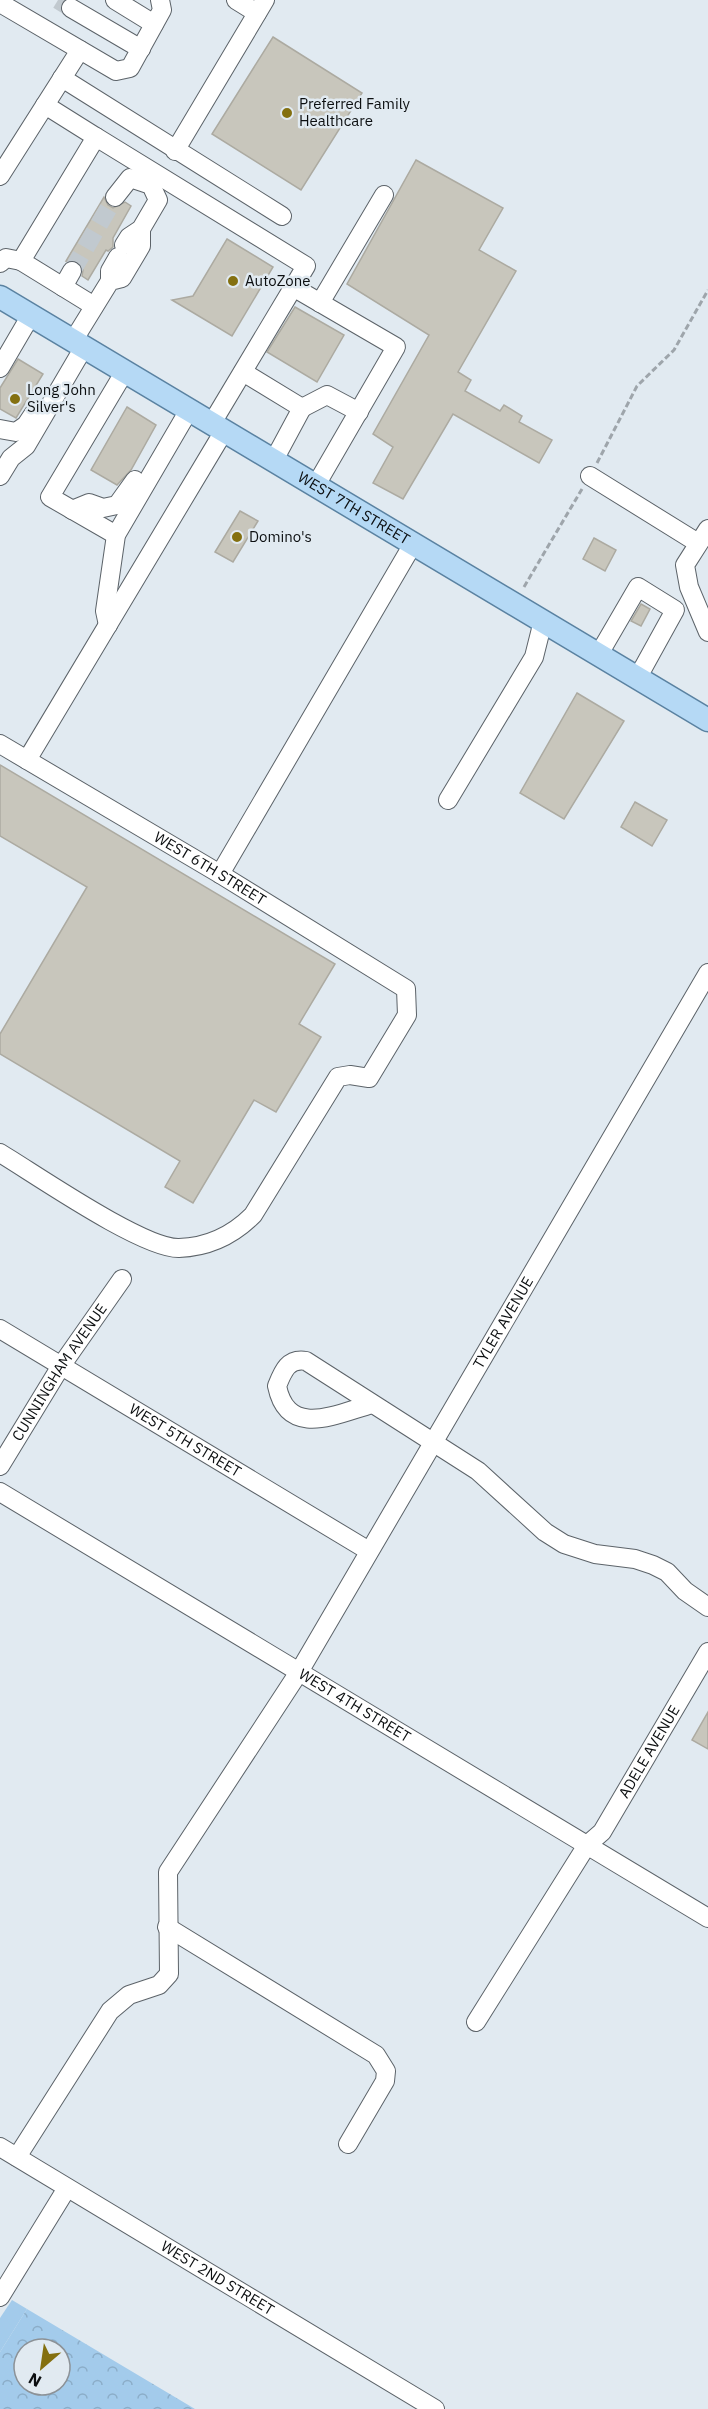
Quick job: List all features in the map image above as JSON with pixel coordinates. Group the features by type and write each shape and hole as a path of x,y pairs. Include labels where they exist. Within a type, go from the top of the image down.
{"main road":[{"name":"WEST 7TH STREET","path":"0,297 708,720"}],"street":[{"path":"115,0 154,24"},
{"path":"0,3 116,71 130,68 162,10 160,0"},
{"path":"175,151 261,6 236,0"},
{"path":"71,8 141,49"},
{"path":"0,176 80,50"},
{"path":"62,78 282,216"},
{"path":"27,760 108,625 218,427 243,372 306,266 45,105"},
{"path":"21,261 96,137"},
{"path":"0,476 5,455 26,446 57,391 94,306 110,281 110,271 129,237 141,229 154,211 158,200 151,185 130,178 116,197"},
{"path":"320,303 384,195"},
{"path":"110,281 122,278 141,246 141,229"},
{"path":"0,263 6,258 21,261 94,306"},
{"path":"63,287 72,271"},
{"path":"293,287 396,346 316,485"},
{"path":"0,368 31,315"},
{"path":"116,535 50,497 124,371"},
{"path":"243,372 302,408"},
{"path":"0,429 8,432 21,428 39,405 57,391"},
{"path":"274,460 302,408 327,395 358,411"},
{"path":"108,625 105,610 116,535 189,410"},
{"path":"0,414 21,428"},
{"path":"72,510 89,503 104,508 117,505 160,440 174,436"},
{"path":"590,476 703,536 685,565 694,600 706,622"},
{"path":"220,874 413,544"},
{"path":"599,654 638,587 675,610"},
{"path":"638,677 675,610 694,600"},
{"path":"447,800 534,657 543,621"},
{"name":"WEST 6TH STREET","path":"0,744 220,874 406,989 407,1015 369,1078 350,1075 338,1077 253,1215 237,1231 207,1244 177,1248 146,1240 0,1152"},
{"name":"TYLER AVENUE","path":"17,2157 110,2011 129,1995 159,1985 169,1974 168,1872 299,1672 708,973"},
{"name":"CUNNINGHAM AVENUE","path":"0,1466 61,1366 122,1279"},
{"name":"WEST 5TH STREET","path":"0,1329 369,1551"},
{"path":"372,1404 309,1420 296,1417 284,1407 277,1386 290,1362 296,1359 306,1360 478,1471 545,1532 564,1544 595,1554 635,1558 653,1565 667,1572 685,1591 708,1608"},
{"name":"WEST 4TH STREET","path":"0,1492 708,1918"},
{"name":"ADELE AVENUE","path":"476,2022 587,1845 602,1832 708,1652"},
{"path":"167,1928 376,2055 386,2071 385,2081 348,2144"},
{"name":"WEST 2ND STREET","path":"0,2147 435,2409"},
{"path":"0,2297 67,2188"}],"path":[{"path":"514,604 590,476 637,386 674,350 708,290"}],"green space":[{"path":"12,2300 27,2309 0,2352 0,2318"},
{"path":"27,2309 195,2409 0,2409 0,2352"}],"building":[{"name":"Preferred Family Healthcare","path":"273,37 362,93 301,190 212,134"},
{"path":"416,160 503,208 479,250 516,271 458,372 471,380 465,391 500,411 504,405 522,416 519,422 552,440 539,463 453,414 403,499 373,483 393,447 373,434 429,335 347,284"},
{"path":"104,197 108,205 113,208 125,202 131,206 113,238 113,247 106,250 88,280 82,276 83,270 78,262 66,261"},
{"name":"AutoZone","path":"227,239 273,267 232,336 172,300 193,296"},
{"path":"295,307 344,335 317,382 267,352"},
{"name":"Long John Silver's","path":"18,359 43,374 16,418 0,409 0,388"},
{"path":"127,407 156,425 131,470 117,485 91,470"},
{"name":"Domino's","path":"240,511 258,521 233,562 215,552"},
{"path":"594,538 616,550 605,571 583,559"},
{"path":"641,604 650,609 641,626 631,621"},
{"path":"577,693 624,721 564,819 520,793"},
{"path":"0,765 335,964 299,1024 321,1037 276,1112 254,1100 193,1203 165,1187 180,1161 0,1054 0,1034 87,887 0,836"},
{"path":"635,802 667,820 652,846 621,827"},
{"path":"708,1712 708,1749 692,1740"}],"tunnel":[{"path":"58,0 71,8"},
{"path":"72,271 115,197"}],"place":[{"name":"Preferred Family Healthcare","path":"287,113"},
{"name":"AutoZone","path":"233,281"},
{"name":"Long John Silver's","path":"15,399"},
{"name":"Domino's","path":"237,537"}]}
